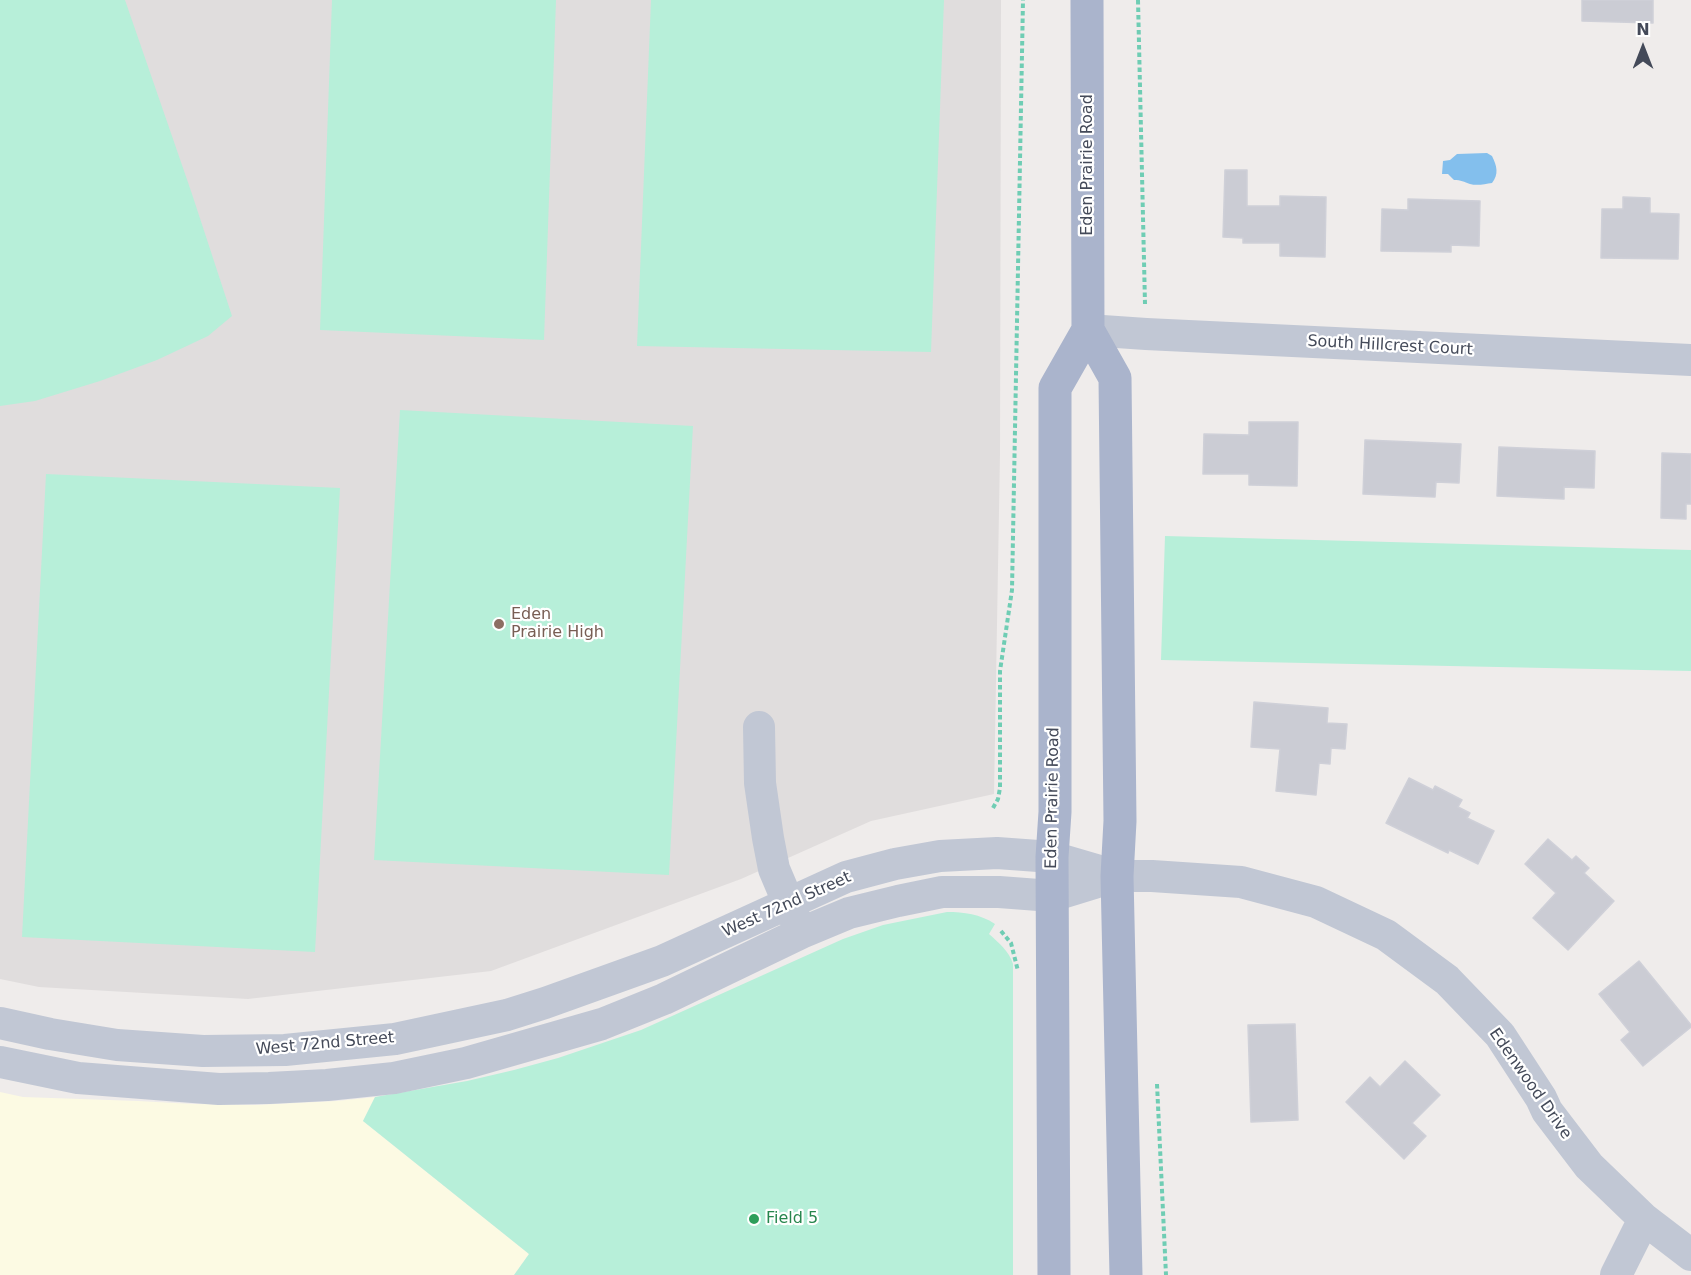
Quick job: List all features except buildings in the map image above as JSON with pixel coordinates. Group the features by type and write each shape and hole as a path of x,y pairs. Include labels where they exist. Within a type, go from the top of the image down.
{"main road":[{"name":"Eden Prairie Road","path":"1087,0 1088,330 1115,378 1120,821 1117,876 1126,1275"},
{"name":"Eden Prairie Road","path":"1054,1275 1052,857 1055,813 1055,388 1088,330"}],"street":[{"name":"South Hillcrest Court","path":"1088,330 1691,360"},
{"path":"759,727 760,783 774,869 801,933"},
{"name":"West 72nd Street","path":"0,1023 50,1035 117,1045 203,1051 285,1050 395,1039 507,1015 545,1003 662,961 846,877 895,864 940,856 985,854 1052,857 1117,876"},
{"name":"West 72nd Street","path":"0,1062 78,1078 219,1089 327,1085 394,1078 466,1063 602,1024 664,999 801,933 849,914 942,892 999,892 1053,896 1117,876"},
{"name":"Edenwood Drive","path":"1117,876 1241,882 1316,902 1386,935 1447,980 1500,1035 1547,1111 1589,1166 1644,1219 1691,1255"},
{"path":"1616,1275 1644,1219"}],"path":[{"path":"993,808 1000,788 1000,671 1012,590 1023,0"},
{"path":"1156,1083 1166,1275"}],"shaded area":[{"name":"Eden Prairie High","path":"0,0 1001,0 1000,454 994,794 871,821 741,879 491,971 248,999 39,987 0,979"},
{"path":"0,1092 23,1097 256,1105 375,1097 363,1121 529,1254 514,1275 0,1275"}],"green space":[{"path":"0,0 125,0 232,316 208,336 157,360 35,401 0,406"},
{"path":"332,0 556,0 544,340 320,330"},
{"path":"651,0 944,0 931,352 637,346"},
{"path":"400,410 693,426 669,875 374,860"},
{"path":"46,474 340,488 315,952 22,937"},
{"path":"1165,536 1691,550 1691,671 1161,660"},
{"path":"947,912 972,914 995,924 989,934 1006,951 1013,964 1013,1275 514,1275 529,1254 363,1121 375,1097 467,1081 558,1058 641,1030 843,939 883,925"}],"water":[{"path":"1487,153 1492,156 1496,167 1496,176 1492,183 1473,185 1454,180 1448,174 1442,174 1443,161 1450,160 1457,154"}],"place":[{"name":"Eden Prairie High","path":"499,624"},
{"name":"Field 5","path":"754,1219"}]}
